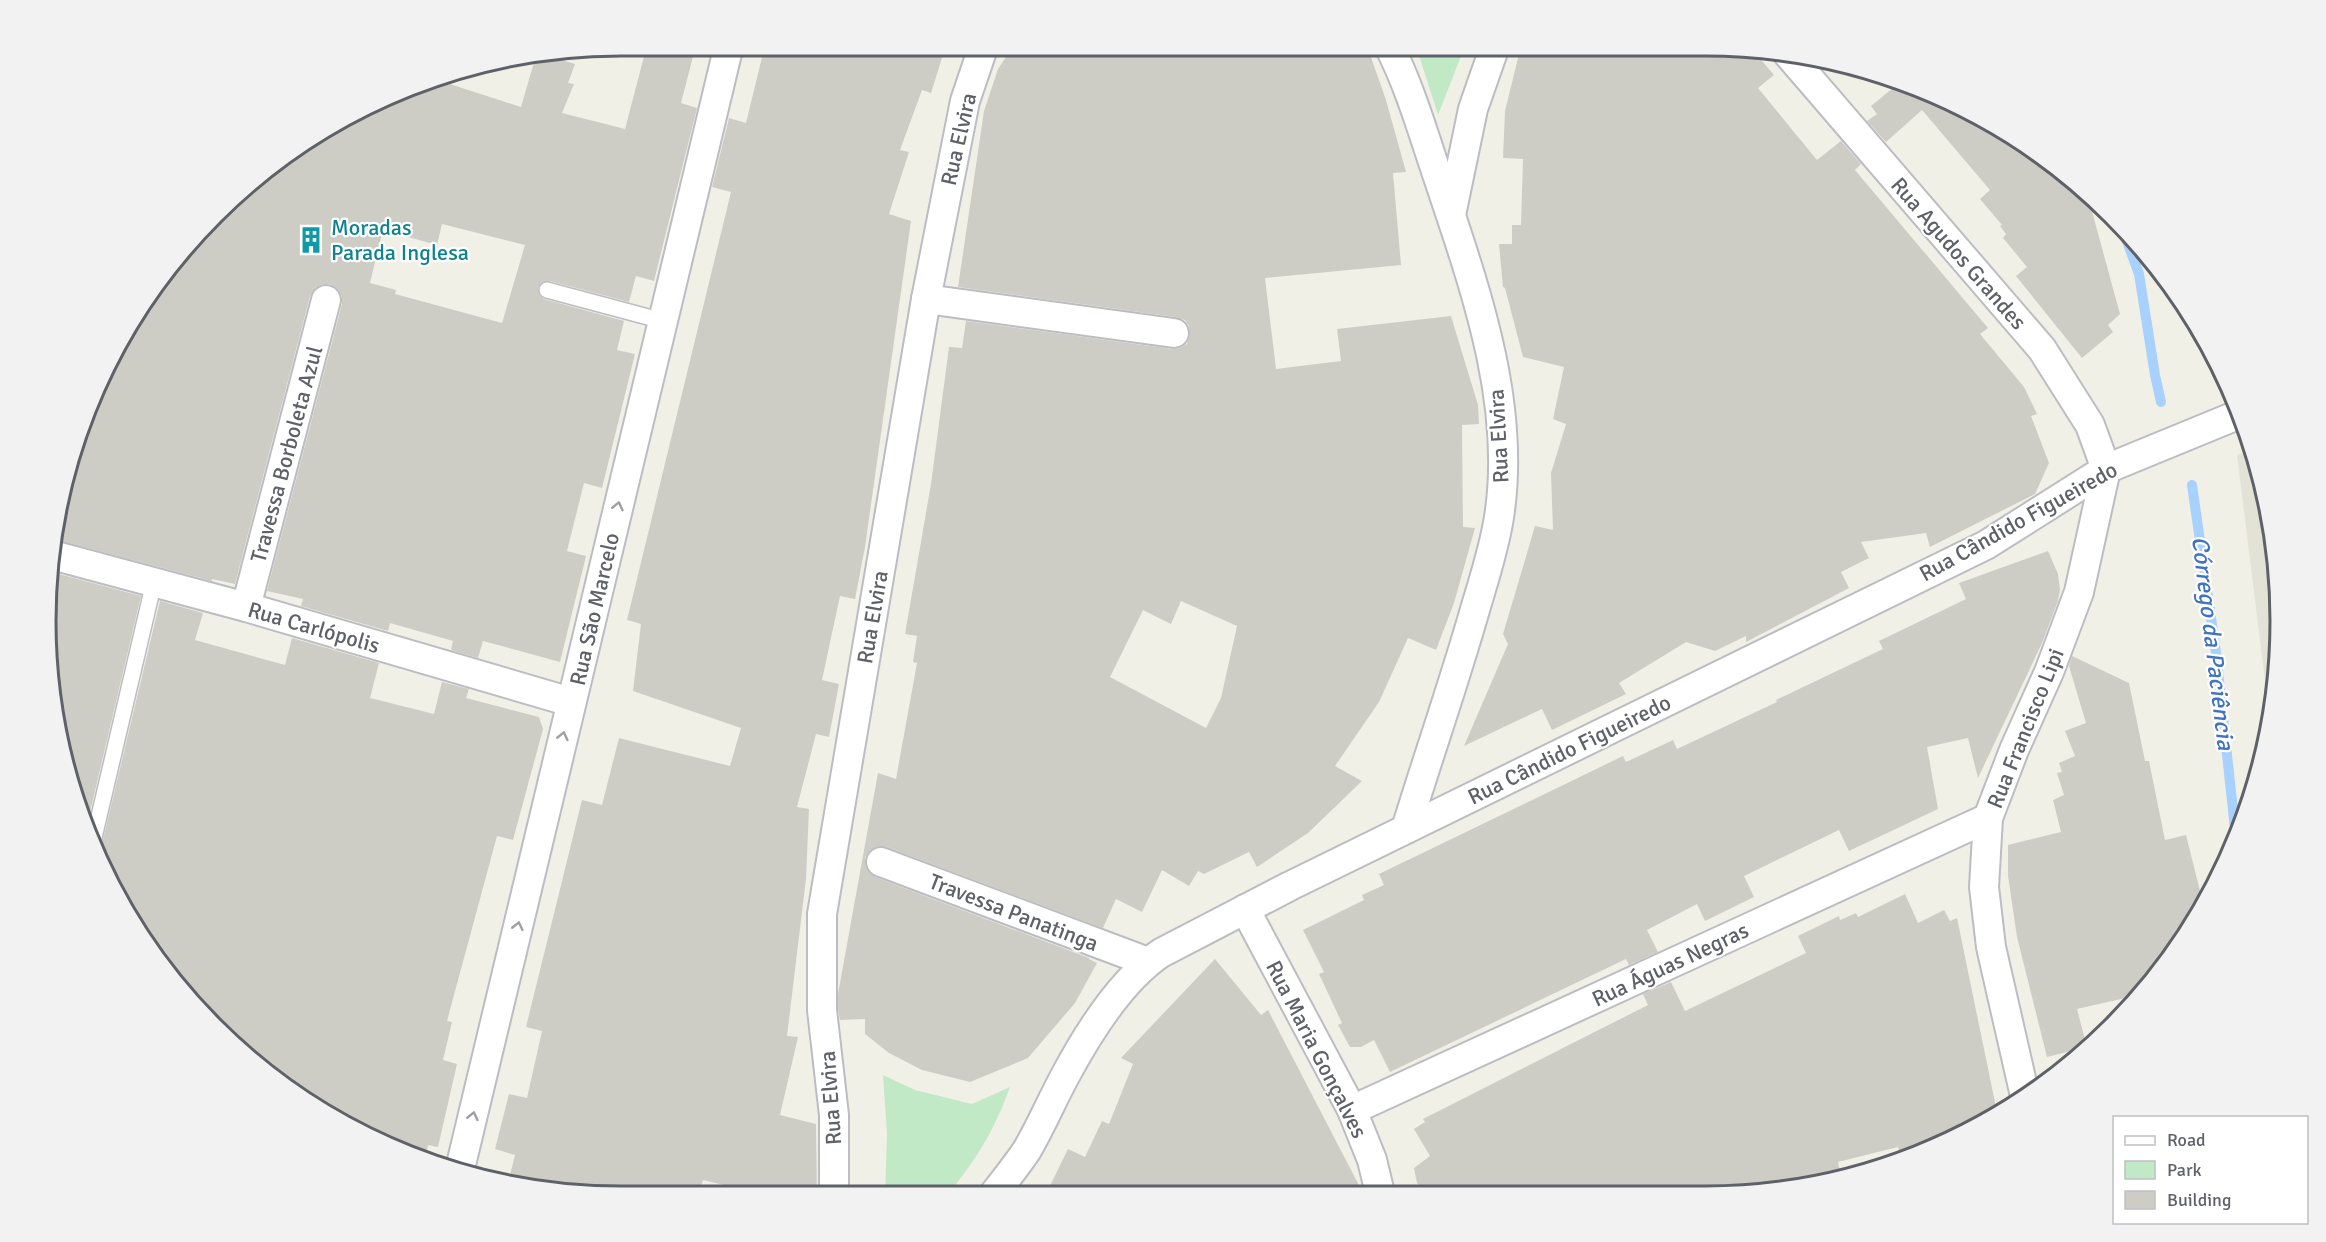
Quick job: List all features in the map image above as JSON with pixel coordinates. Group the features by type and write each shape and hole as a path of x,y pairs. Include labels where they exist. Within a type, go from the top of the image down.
{"street":[{"name":"Rua São Marcelo","path":"461,1163 726,56"},
{"name":"Rua Elvira","path":"834,1186 834,1114 822,1010 822,914 926,299 966,101 980,56"},
{"name":"Rua Elvira","path":"1394,56 1410,92 1451,216 1491,356 1501,413 1502,470 1499,517 1488,567 1406,829"},
{"path":"1451,216 1473,109 1492,56"},
{"name":"Rua Agudos Grandes","path":"1796,63 2042,349 2090,425 2106,469"},
{"path":"926,299 1174,333"},
{"name":"Travessa Borboleta Azul","path":"246,607 326,300"},
{"name":"Rua Cândido Figueiredo","path":"1000,1186 1027,1149 1066,1074 1094,1028 1111,1003 1148,962 1199,932 1245,909 1986,545 2106,469 2232,417"},
{"name":"Rua Francisco Lipi","path":"2023,1088 1991,947 1984,887 1988,818 2014,750 2049,672 2079,592 2106,469"},
{"name":"Rua Carlópolis","path":"59,557 246,607 571,702"},
{"name":"Rua Águas Negras","path":"1352,1110 1988,818"},
{"name":"Travessa Panatinga","path":"881,862 1148,962"},
{"name":"Rua Maria Gonçalves","path":"1245,909 1352,1110 1372,1160 1378,1186"}],"lane":[{"path":"547,290 663,321"},
{"path":"96,829 154,582"}],"shaded area":[{"path":"2244,452 2260,511 2266,547 2270,621 2266,691 2237,455"}],"green space":[{"path":"1419,56 1461,56 1438,115"},
{"path":"883,1075 915,1090 972,1104 1010,1087 984,1144 954,1186 885,1186 887,1134"}],"building":[{"path":"644,56 693,56 681,103 697,108 654,281 636,276 629,302 550,281 541,283 538,288 540,296 544,299 624,321 617,350 635,354 602,488 584,483 567,551 586,556 560,662 483,641 478,658 451,650 453,641 390,623 388,631 301,606 303,599 267,591 342,304 342,296 338,289 330,284 322,284 315,288 310,296 235,584 212,579 212,581 61,541 66,511 86,439 114,371 131,338 172,277 221,221 248,196 277,172 338,131 405,99 448,83 521,107 534,62 558,59 575,64 568,83 574,84 562,113 625,129","holes":["442,224 525,245 502,323 395,294 396,290 370,283 383,230 437,245"]},
{"path":"762,56 943,56 931,93 922,90 900,150 909,152 889,214 911,221 865,547 855,599 840,596 822,680 839,684 829,737 816,734 797,807 809,809 806,879 787,1036 798,1037 780,1115 816,1124 817,1186 728,1186 703,1180 701,1186 584,1185 511,1176 515,1155 495,1149 509,1094 527,1098 542,1031 526,1027 582,800 602,805 619,738 730,766 741,728 633,691 641,624 627,620 731,192 712,187 729,118 746,123"},
{"path":"1007,56 1371,56 1386,100 1406,172 1393,173 1401,265 1265,278 1276,369 1341,361 1337,329 1451,316 1478,405 1479,424 1462,425 1463,527 1475,528 1454,603 1436,650 1408,638 1379,702 1335,766 1362,781 1308,833 1257,867 1249,852 1204,874 1198,871 1189,886 1162,870 1142,912 1116,899 1103,928 887,847 878,846 870,850 865,857 865,865 869,873 875,877 1097,963 1075,1003 1028,1058 970,1082 922,1070 889,1053 865,1034 865,1019 840,1020 838,1009 838,994 878,773 896,779 917,663 913,662 917,636 905,634 931,484 949,347 962,348 966,321 1172,349 1187,344 1190,335 1189,326 1185,320 1176,317 958,287 984,111 998,69","holes":["1181,601 1237,626 1221,698 1206,728 1110,677 1143,610 1171,624"]},
{"path":"1519,56 1705,56 1760,58 1774,75 1758,88 1817,160 1841,141 1861,164 1855,170 1988,328 1980,334 2024,387 2037,414 2031,416 2049,463 2035,494 1930,547 1926,533 1861,542 1869,558 1841,572 1849,588 1746,642 1746,636 1715,651 1686,642 1619,683 1626,694 1552,730 1542,709 1464,746 1508,644 1503,634 1535,526 1553,530 1551,473 1566,424 1553,419 1564,367 1523,357 1503,287 1499,244 1512,244 1512,225 1521,225 1523,159 1503,158 1505,111"},
{"path":"1893,88 1955,114 2019,151 2049,172 2091,208 2120,314 2108,325 2113,332 2082,358 2016,276 2027,267 2003,238 2006,234 2000,226 2002,225 1980,199 1990,190 1922,110 1886,142 1867,121 1877,114 1871,106"},
{"path":"2048,551 2058,574 2060,590 2058,601 2042,643 1978,778 1968,738 1927,747 1938,809 1849,851 1839,830 1744,876 1754,897 1705,921 1697,904 1647,930 1658,952 1629,965 1626,959 1390,1072 1374,1040 1361,1047 1350,1047 1338,1025 1342,1023 1319,974 1324,972 1303,930 1364,900 1362,895 1384,885 1379,874 1623,756 1626,762 1673,740 1677,749 1777,702 1776,700 1883,649 1879,641 1966,599 1959,583"},
{"path":"58,574 141,596 90,813 75,767 60,695 56,621"},
{"path":"160,601 203,613 195,640 285,665 292,638 379,663 370,698 434,714 442,682 469,689 466,698 539,717 543,729 513,840 497,836 447,1021 452,1022 443,1060 457,1064 438,1147 428,1145 427,1151 371,1128 338,1111 277,1070 221,1021 172,965 151,935 131,904 102,844"},
{"path":"2072,656 2129,683 2145,761 2149,761 2165,840 2186,835 2201,893 2154,965 2127,998 2077,1009 2085,1039 2072,1051 2047,1057 2017,937 2008,876 2008,845 2061,832 2053,800 2064,795 2057,773 2062,772 2059,763 2075,756 2065,731 2086,723 2069,666"},
{"path":"1905,894 1918,923 1944,910 1950,921 1957,918 1996,1106 1955,1128 1899,1151 1898,1147 1838,1162 1840,1170 1779,1182 1705,1186 1419,1186 1417,1183 1414,1168 1430,1156 1414,1129 1425,1122 1423,1119 1648,1005 1643,994 1671,982 1685,1011 1806,953 1798,936 1839,916 1840,920 1856,913 1858,917"},
{"path":"1215,959 1261,1015 1268,1010 1359,1186 1050,1186 1068,1149 1085,1157 1102,1121 1109,1124 1133,1064 1121,1058"}],"waterway":[{"name":"Córrego da Paciência","path":"2129,247 2139,274 2161,402"},
{"name":"Córrego da Paciência","path":"2192,485 2216,653 2234,819"}],"place":[{"name":"Moradas Parada Inglesa","path":"311,240"}]}
